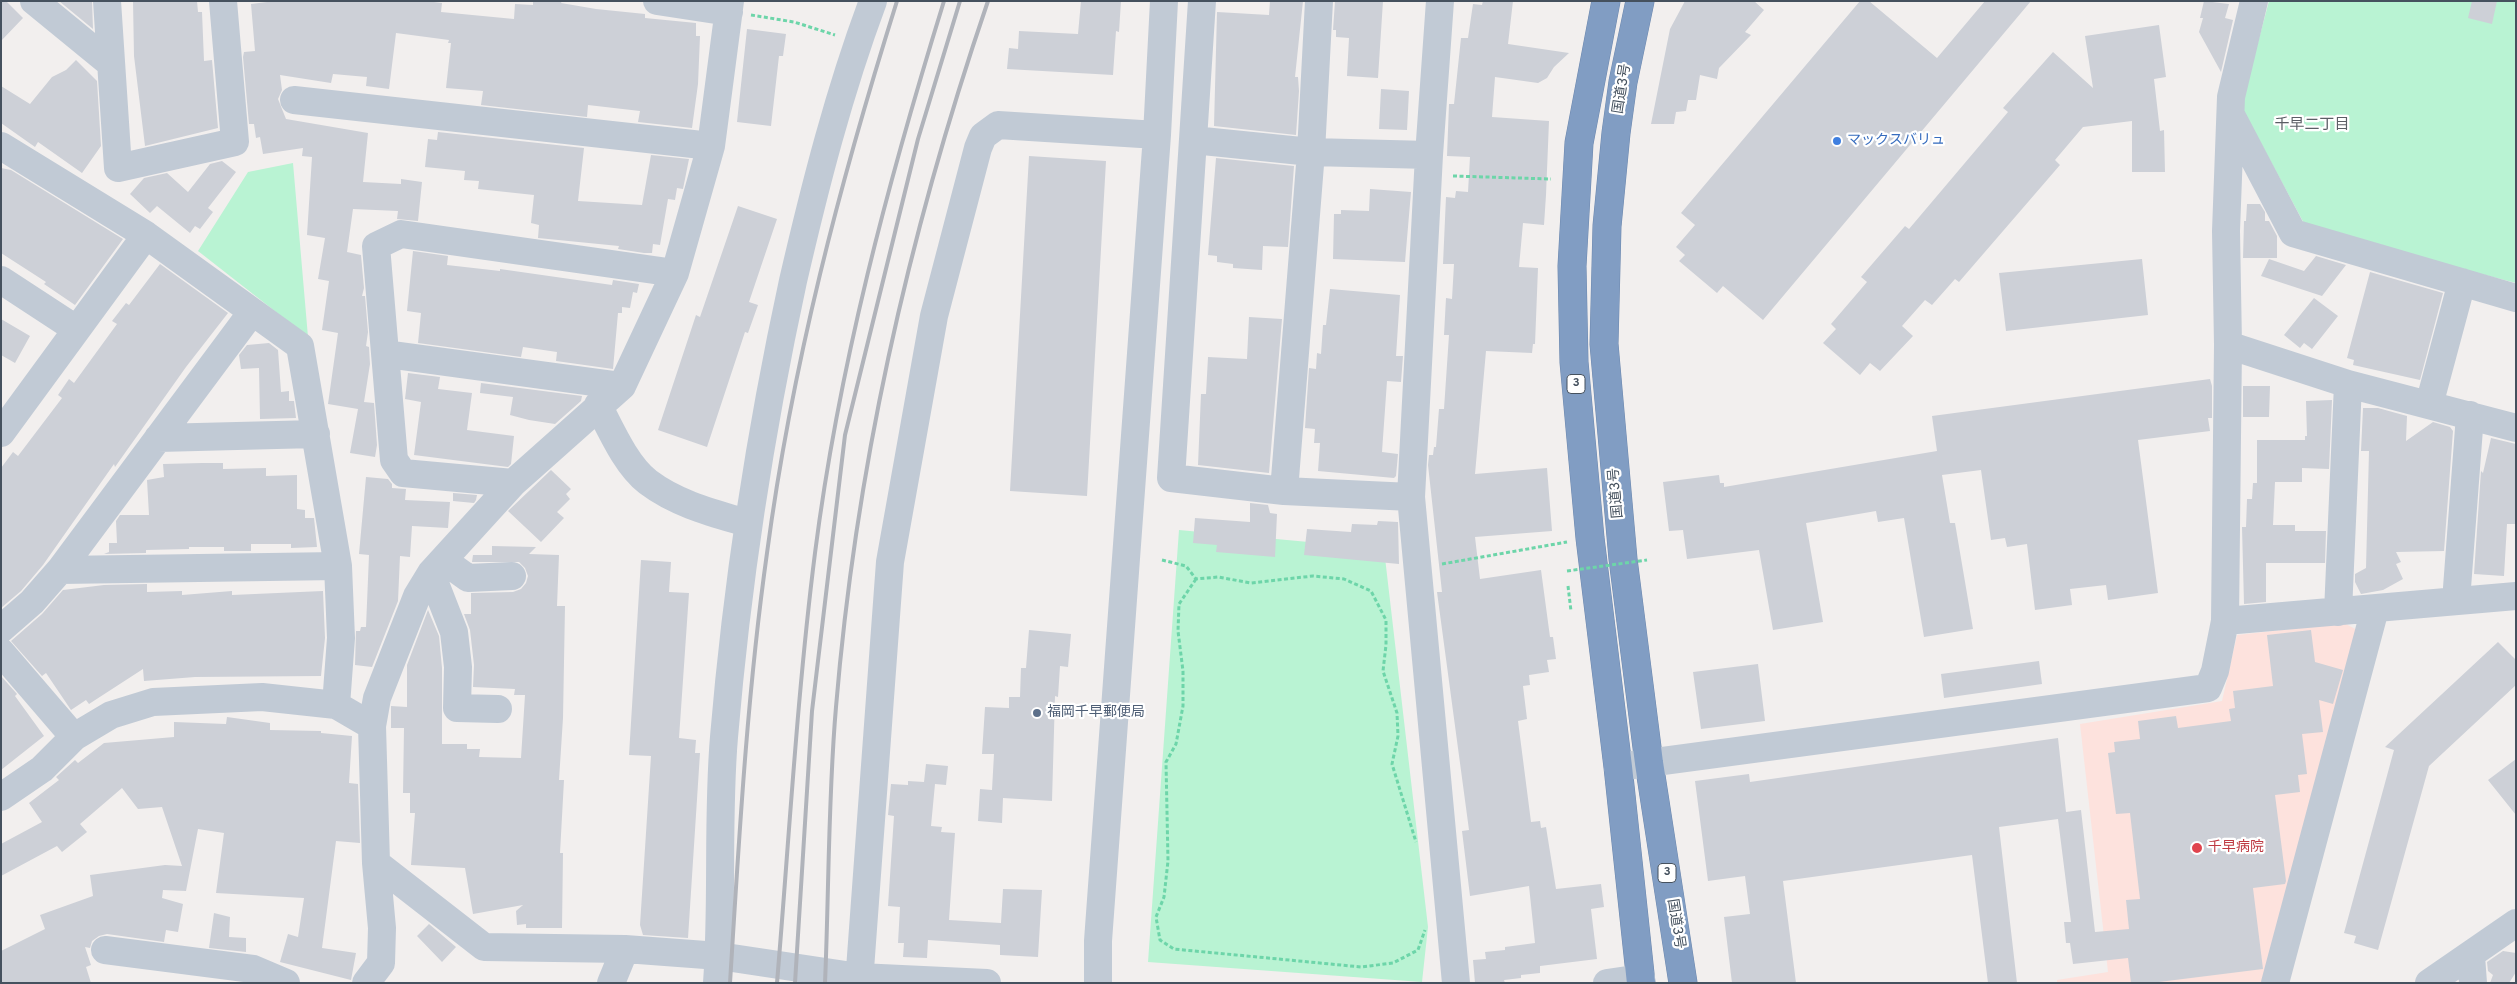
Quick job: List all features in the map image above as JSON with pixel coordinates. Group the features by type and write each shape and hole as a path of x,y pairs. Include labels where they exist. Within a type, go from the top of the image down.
{"highway":[{"name":"3","path":"1606,1 1579,143 1572,266 1574,362 1590,538 1641,980"},
{"name":"国道3号","path":"1640,1 1623,82 1616,133 1607,226 1604,344 1623,559 1649,763 1684,983"}],"street":[{"path":"34,1 111,64"},
{"path":"107,1 118,168"},
{"path":"89,200 118,168 235,142 223,1"},
{"path":"366,983 381,963 382,928 376,864 372,726 377,698 417,596 437,567 513,483 598,405 622,386 675,274 711,146 729,7 657,1"},
{"path":"718,970 724,739 747,523 774,369 810,208 856,46 873,1"},
{"path":"1098,983 1098,941 1157,135 1164,1"},
{"path":"1202,1 1171,478 1284,491 1411,498"},
{"path":"1284,491 1311,152 1319,1"},
{"path":"1440,1 1411,498 1456,983"},
{"path":"1618,768 2208,688 2215,671 2226,621 2228,345 2226,230 2231,98 2254,1"},
{"path":"294,100 711,146"},
{"path":"2230,114 2293,233 2516,298"},
{"path":"859,980 890,562 934,316 978,148 983,136 998,125 1157,135"},
{"path":"1194,140 1429,165"},
{"path":"1,146 146,235 300,346 338,566 341,638 336,705"},
{"path":"513,483 403,473 394,460 376,246 401,234 675,274"},
{"path":"1,433 146,235"},
{"path":"1,280 76,329"},
{"path":"2429,405 2462,282"},
{"path":"1,629 32,602 60,570 252,312"},
{"path":"2228,345 2348,384 2516,428"},
{"path":"386,354 622,386"},
{"path":"2338,612 2348,384"},
{"path":"598,405 622,450 647,482 683,503 747,523"},
{"path":"2456,601 2470,415"},
{"path":"158,438 316,434"},
{"path":"60,570 338,566"},
{"path":"437,567 468,578 512,576"},
{"path":"437,567 454,632 458,667 457,708 498,709"},
{"path":"2226,621 2516,596"},
{"path":"2275,983 2374,609"},
{"path":"1,652 74,737"},
{"path":"1,797 42,769 74,737 111,715 153,702 262,697 336,705 372,726"},
{"path":"376,864 484,947 626,950 718,970 859,980 987,983"},
{"path":"2429,983 2471,956 2516,923"},
{"path":"105,950 253,969 286,983"},
{"path":"611,983 626,950"},
{"path":"2471,956 2473,983"},
{"path":"1607,983 1641,980"}],"path":[{"path":"729,7 794,22 836,35"},
{"path":"1429,165 1577,180"},
{"path":"1417,568 1590,538"},
{"path":"1162,560 1186,566 1196,579"},
{"path":"1571,611 1567,571 1646,560"},
{"path":"1417,843 1392,764 1398,728 1397,713 1382,671 1386,620 1370,591 1344,579 1314,576 1251,583 1218,577 1196,579 1178,604 1178,631 1183,671 1183,706 1176,744 1166,762 1168,860 1164,897 1156,917 1160,940 1174,949 1361,967 1393,962 1418,950 1426,928"}],"shaded area":[{"name":"千早病院","path":"2344,623 2359,631 2265,983 2057,983 2057,980 2108,972 2080,724 2222,701 2237,635"}],"green space":[{"path":"2269,1 2516,1 2516,283 2307,229 2241,106"},
{"path":"293,163 308,337 198,251 248,172"},
{"path":"1179,530 1384,549 1428,927 1422,982 1148,962"}],"building":[{"path":"1,1 6,1 23,18 1,41"},
{"path":"59,1 92,1 93,29"},
{"path":"133,1 197,1 198,12 202,12 204,61 212,60 218,128 145,146 134,56"},
{"path":"275,1 426,1 442,3 441,12 514,19 515,4 533,5 533,1 562,1 561,3 596,9 645,14 645,18 696,23 696,36 700,36 698,84 692,128 638,122 640,111 588,105 587,117 481,105 483,91 446,88 451,43 448,43 449,40 396,33 389,89 366,86 367,77 333,74 331,83 280,75 282,90 278,99 286,119 368,133 363,182 401,184 401,179 422,182 418,221 397,219 398,211 353,209 347,252 361,255 364,288 362,296 365,296 368,332 366,346 369,347 370,364 364,402 374,403 377,445 375,457 350,453 358,409 328,404 338,333 322,330 329,281 318,279 325,238 307,235 312,157 302,156 303,148 263,154 260,137 256,138 254,124 249,124 243,57 244,52 255,51 251,4"},
{"path":"1081,1 1121,1 1119,32 1116,31 1113,75 1007,69 1009,48 1018,49 1019,31 1078,34"},
{"path":"1270,1 1303,1 1295,77 1298,77 1299,91 1296,135 1214,126 1217,12 1269,15"},
{"path":"1335,1 1383,1 1378,78 1347,76 1349,38 1336,37 1336,30 1333,30"},
{"path":"1483,1 1513,1 1508,44 1569,53 1554,67 1547,78 1538,83 1495,77 1492,117 1549,121 1546,195 1544,225 1523,223 1519,267 1538,268 1535,344 1533,344 1532,353 1486,351 1475,474 1547,468 1552,531 1475,537 1480,579 1541,570 1550,637 1553,637 1556,659 1547,660 1549,672 1529,675 1530,685 1523,686 1527,719 1518,721 1531,822 1540,821 1541,828 1546,827 1556,889 1601,884 1604,907 1591,909 1597,959 1540,966 1540,973 1521,975 1521,978 1504,980 1505,983 1475,983 1473,960 1486,959 1485,952 1505,950 1505,947 1535,943 1529,886 1470,896 1462,831 1469,830 1437,592 1442,592 1428,465 1429,455 1433,455 1434,447 1436,447 1439,409 1444,409 1449,335 1444,335 1446,298 1452,299 1454,264 1443,264 1446,197 1455,198 1456,191 1468,192 1470,157 1447,156 1449,104 1454,104 1461,38 1468,38 1473,4 1482,5"},
{"path":"1685,1 1754,1 1764,10 1745,32 1751,35 1719,68 1717,79 1700,75 1696,100 1688,100 1686,111 1676,112 1674,124 1651,124 1670,29"},
{"name":"マックスバリュ","path":"1860,1 1869,1 1937,58 1985,1 2031,1 1763,320 1723,286 1717,293 1679,261 1685,255 1676,247 1695,225 1681,213"},
{"path":"2204,1 2229,4 2225,18 2233,20 2221,72 2199,32 2203,18 2200,18"},
{"path":"2472,1 2497,1 2492,24 2468,18"},
{"path":"2159,25 2166,77 2154,79 2160,131 2164,130 2165,172 2132,172 2132,121 2083,127 2055,160 2060,165 1959,282 1955,279 1932,305 1925,300 1902,326 1913,336 1880,371 1870,363 1860,375 1823,343 1836,329 1831,324 1867,282 1861,277 1905,226 1909,229 2008,112 2003,108 2053,52 2093,88 2085,36"},
{"path":"747,29 786,34 783,56 779,56 771,126 737,122"},
{"path":"76,60 97,81 101,146 82,173 38,142 35,147 1,123 1,86 30,104 52,77 66,70"},
{"path":"1381,89 1409,91 1407,130 1379,129"},
{"path":"438,132 584,148 578,201 642,205 651,155 689,159 683,189 677,188 675,200 668,199 660,245 653,244 652,253 644,253 618,249 619,246 538,238 539,225 531,223 534,195 478,189 479,181 464,180 465,171 425,167 428,139 437,140"},
{"path":"1029,156 1106,161 1087,496 1010,491"},
{"path":"1216,158 1294,166 1288,247 1263,246 1262,270 1233,268 1233,264 1217,262 1217,256 1208,255"},
{"path":"222,161 236,172 208,208 213,212 200,229 195,226 190,233 157,206 150,213 130,194 144,178 167,173 188,192 210,164"},
{"path":"1,168 11,170 123,239 75,305 44,284 46,282 1,253"},
{"path":"1370,189 1411,192 1405,262 1333,259 1334,214 1341,214 1341,210 1369,211"},
{"path":"2247,204 2260,204 2265,212 2265,221 2269,221 2277,236 2277,258 2243,258 2244,221 2246,221"},
{"path":"738,206 777,219 749,302 758,305 748,333 745,332 707,447 658,430 696,315 700,317"},
{"path":"413,251 448,256 447,265 500,271 500,269 612,285 613,280 639,284 637,293 633,292 630,308 622,307 622,313 618,313 613,369 556,361 557,352 523,347 521,357 418,343 421,313 407,311"},
{"path":"2316,256 2346,265 2322,296 2261,276 2269,259 2304,271"},
{"path":"2142,259 2148,315 2006,331 1999,273"},
{"path":"160,264 228,313 186,367 115,467 114,464 43,565 21,591 1,608 1,468 13,452 18,456 62,398 58,395 69,379 74,383 117,324 112,321 126,303 129,305"},
{"path":"2370,272 2443,293 2420,380 2353,365 2354,360 2347,358"},
{"path":"1330,289 1400,295 1396,356 1403,356 1401,382 1387,381 1382,452 1398,454 1396,476 1394,478 1318,471 1320,443 1314,443 1315,429 1305,428 1309,368 1316,369 1317,353 1321,354 1323,325 1326,325"},
{"path":"2314,298 2338,316 2312,349 2304,343 2300,348 2284,335"},
{"path":"1249,317 1282,319 1269,473 1198,465 1201,394 1206,394 1208,357 1247,359"},
{"path":"1,319 30,336 15,363 1,355"},
{"path":"269,343 278,350 281,392 289,391 289,401 294,401 296,418 260,419 259,368 241,369 239,355 247,345"},
{"path":"408,373 440,377 438,389 472,393 467,430 514,436 511,464 508,467 414,455 421,402 405,399"},
{"path":"2210,379 2212,386 2212,418 2208,418 2210,431 2138,440 2158,593 2108,600 2106,585 2070,589 2072,605 2035,610 2027,544 2007,547 2005,538 1991,540 1981,470 1942,475 1950,523 1955,523 1973,629 1924,637 1904,518 1878,522 1876,511 1806,523 1823,622 1773,630 1759,550 1687,559 1683,530 1669,531 1663,482 1719,475 1720,483 1724,483 1724,487 1937,451 1932,416"},
{"path":"481,383 582,396 581,401 555,424 510,415 513,397 480,393"},
{"path":"2243,386 2270,386 2269,417 2243,417"},
{"path":"2332,400 2329,469 2302,468 2302,482 2275,482 2273,525 2295,525 2295,531 2326,531 2325,563 2266,563 2266,602 2244,604 2242,527 2246,527 2247,499 2252,499 2253,483 2257,483 2257,440 2305,440 2305,436 2307,436 2306,401"},
{"path":"2363,408 2378,408 2407,416 2406,441 2433,422 2450,427 2453,431 2444,551 2396,552 2401,562 2396,564 2403,579 2383,590 2361,594 2355,582 2355,574 2366,568 2369,451 2361,451"},
{"path":"2491,438 2516,444 2516,524 2507,524 2504,576 2474,574 2481,471 2483,473"},
{"path":"223,463 223,469 266,468 266,476 297,475 297,509 305,510 305,518 314,518 317,547 291,548 291,544 251,544 251,551 224,551 224,547 189,547 189,549 146,550 146,553 104,554 109,552 109,543 117,543 116,521 120,515 149,515 147,480 164,477 163,464"},
{"path":"551,470 571,489 566,494 570,499 557,512 564,518 541,542 508,511"},
{"path":"366,477 388,479 392,484 392,488 406,489 405,500 450,502 448,528 412,526 410,557 400,556 398,601 372,667 355,665 356,631 360,631 361,627 366,627 369,555 359,554"},
{"path":"453,493 477,495 474,503 453,501"},
{"path":"1250,503 1268,505 1270,513 1277,514 1275,557 1216,552 1217,545 1193,543 1195,518 1250,522"},
{"path":"1378,521 1398,522 1399,564 1304,555 1307,529 1351,532 1352,524 1377,525"},
{"path":"492,546 536,547 529,554 559,555 557,606 565,606 563,718 559,780 564,780 560,853 563,853 562,928 526,928 526,924 517,925 516,911 523,905 473,914 465,868 411,865 415,813 410,813 410,793 403,793 404,728 391,728 391,706 407,707 407,665 428,610 439,636 442,668 442,744 467,744 467,749 480,749 479,757 521,758 525,695 514,695 515,689 473,687 474,665 470,630 464,614 471,614 471,593 513,592 521,589 526,583 528,576 525,568 519,562 472,562 473,555 492,555"},
{"path":"641,560 671,562 669,592 689,593 679,738 696,740 695,753 700,753 688,938 643,935 640,925 651,756 629,755"},
{"path":"147,584 147,592 182,591 182,595 232,591 232,595 323,591 325,638 321,676 195,677 144,681 143,669 89,704 86,700 71,710 46,673 42,676 11,641 42,614 63,590 104,585"},
{"path":"1029,630 1071,634 1068,667 1060,666 1058,697 1055,696 1052,801 1003,798 1002,823 978,821 980,789 992,790 994,754 982,754 985,707 1009,708 1009,697 1020,697 1021,668 1026,668"},
{"path":"2311,630 2315,662 2343,670 2333,704 2319,700 2323,732 2302,734 2307,774 2298,775 2300,792 2275,795 2286,881 2285,884 2253,888 2263,969 2151,983 2131,983 2128,958 2073,964 2070,943 2066,943 2064,922 2071,922 2058,819 1999,827 2017,983 1988,983 1972,855 1783,881 1796,983 1732,983 1724,917 1750,914 1745,876 1708,881 1695,781 1749,774 1750,782 2058,738 2066,812 2081,810 2095,932 2129,929 2126,900 2140,899 2130,813 2116,814 2108,753 2115,752 2114,742 2140,739 2138,721 2176,716 2178,728 2231,721 2229,709 2235,708 2233,691 2273,686 2267,635"},
{"path":"2498,642 2516,660 2516,685 2429,766 2378,950 2354,943 2356,936 2344,933 2394,750 2385,747"},
{"path":"2039,661 2042,684 1944,698 1941,674"},
{"path":"1758,664 1765,721 1701,729 1693,672"},
{"path":"1,676 17,694 15,696 44,736 1,770"},
{"path":"227,717 270,723 270,730 321,731 321,733 352,736 349,783 358,784 360,843 336,841 322,948 356,953 351,980 280,962 288,934 298,937 304,898 216,893 224,833 198,829 186,891 163,890 162,898 183,904 178,932 166,930 164,942 107,934 99,936 92,941 90,948 85,947 91,965 86,967 91,983 1,983 1,951 45,929 40,915 93,896 90,875 165,865 182,866 162,807 138,809 122,788 80,824 87,832 62,852 57,846 1,876 1,844 42,822 29,803 59,780 56,777 75,760 78,763 104,743 174,737 174,722 226,724"},
{"path":"2516,759 2516,815 2488,780"},
{"path":"926,764 948,766 946,785 935,784 931,826 942,827 941,832 955,833 949,920 1001,923 1003,889 1042,890 1038,957 1000,955 1000,945 928,940 927,958 903,957 904,943 898,943 900,907 888,906 894,816 888,815 891,784 908,785 908,781 924,782"},
{"path":"214,913 230,917 229,937 246,938 246,952 209,948"},
{"path":"429,924 456,947 442,962 417,936"},
{"path":"2503,951 2516,953 2516,972 2509,983 2490,983 2493,975 2488,971 2487,962"}],"railway":[{"path":"730,983 749,713 760,606 777,483 804,343 820,274 856,137 897,1"},
{"path":"777,983 803,660 825,483 837,413 868,274 904,137 944,1"},
{"path":"795,983 812,711 845,435 918,139 960,1"},
{"path":"825,983 833,741 845,617 857,527 890,349 911,261 934,174 988,1"}],"place":[{"name":"マックスバリュ","path":"1837,141"},
{"name":"福岡千早郵便局","path":"1037,713"},
{"name":"千早病院","path":"2197,848"}],"district":[{"name":"千早二丁目","path":"2312,126"}]}
